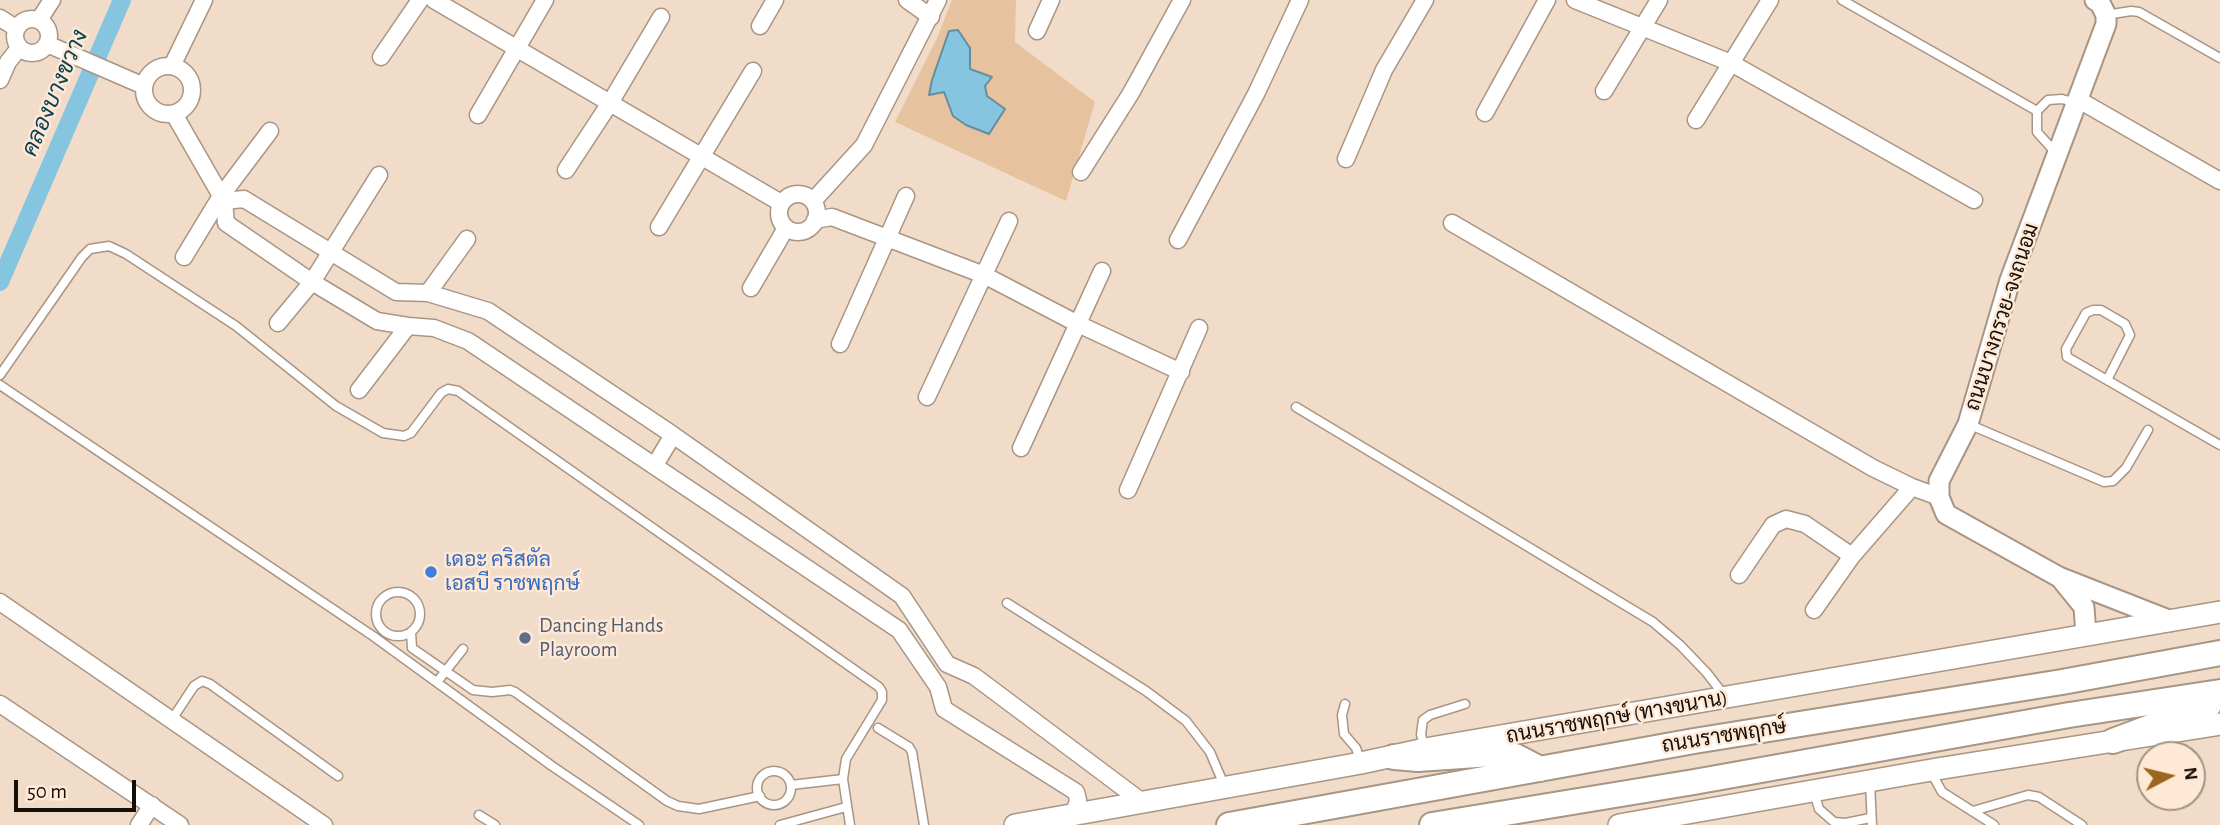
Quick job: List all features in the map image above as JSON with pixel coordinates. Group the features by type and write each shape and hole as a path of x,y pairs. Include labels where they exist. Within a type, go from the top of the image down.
{"main road":[{"name":"ถนนราชพฤกษ์ (ทางขนาน)","path":"1015,825 1425,750 2220,612"},
{"name":"ถนนราชพฤกษ์","path":"1229,825 1694,741 2062,682 2220,653"},
{"name":"ถนนราชพฤกษ์","path":"1432,825 2220,692"},
{"path":"2113,741 2220,702"},
{"path":"1619,825 2220,724"},
{"path":"1394,757 1418,759 1491,754 1515,756 1540,769"}],"street":[{"path":"39,20 52,0"},
{"path":"172,65 204,0"},
{"path":"381,57 420,0"},
{"path":"434,0 780,203"},
{"path":"478,115 545,0"},
{"path":"760,26 775,0"},
{"path":"907,0 931,17"},
{"path":"813,201 864,145 938,0"},
{"path":"1037,31 1051,0"},
{"path":"1081,172 1131,93 1182,0"},
{"path":"1178,240 1256,94 1300,0"},
{"path":"1346,159 1384,70 1425,0"},
{"path":"1485,113 1547,0"},
{"path":"1575,0 1731,63 1974,200"},
{"path":"1604,91 1658,0"},
{"path":"1696,120 1770,0"},
{"name":"ถนนบางกรวย-จงถนอม","path":"1939,497 1939,481 1968,424 2010,280 2106,24 2100,7"},
{"path":"566,170 661,17"},
{"path":"0,18 16,29"},
{"path":"26,20 39,20 48,30 47,44 31,54 19,48 14,35 16,29 26,20"},
{"path":"47,44 144,86"},
{"path":"0,80 8,62 19,48"},
{"path":"172,65 186,73 193,89 188,104 174,114 152,108 144,94 144,86 157,68 172,65"},
{"path":"659,227 753,71"},
{"path":"2078,102 2220,181"},
{"path":"174,114 222,199 226,223 312,282 377,321 408,327 434,328 468,341 899,630 938,687 944,709 1076,792 1078,795 1074,814"},
{"path":"184,257 270,131"},
{"path":"278,323 312,282 379,175"},
{"path":"790,194 808,196 817,210 815,220 802,232 786,228 779,219 780,203 790,194"},
{"path":"840,344 906,196"},
{"path":"222,199 244,199 397,292 428,293 488,311 673,435 901,596 947,664 974,676 1141,801"},
{"path":"815,220 832,217 886,240 984,275 1077,324 1181,372"},
{"path":"928,397 1009,221"},
{"path":"1452,223 1864,463 1939,497 1946,514 2060,577 2171,621"},
{"path":"751,288 786,228"},
{"path":"428,293 467,240"},
{"path":"1021,448 1102,271"},
{"path":"359,390 408,327"},
{"path":"1128,489 1199,328"},
{"path":"655,465 673,435"},
{"path":"1814,610 1852,556 1912,487"},
{"path":"1739,575 1773,526 1786,519 1805,524 1852,556"},
{"path":"2060,577 2084,607 2086,635"},
{"path":"0,601 324,825"},
{"path":"0,704 180,825"},
{"path":"139,825 152,805"}],"lane":[{"path":"1842,0 2038,111"},
{"path":"2100,7 2139,12 2220,58"},
{"path":"2057,154 2036,132 2038,111 2048,100 2078,102"},
{"path":"0,375 82,257 90,249 109,246 126,254 236,326 336,406 383,433 404,436 411,433 441,393 448,389 458,391 879,687 883,692 882,700 846,759 843,779 850,825"},
{"path":"2107,380 2130,335 2125,324 2101,310 2093,310 2086,313 2066,349 2067,357 2220,445"},
{"path":"0,386 373,636 552,766 639,825"},
{"path":"1296,407 1653,622 1706,672 1726,698"},
{"path":"1968,424 2104,482 2113,481 2126,468 2148,430"},
{"path":"392,592 405,592 416,601 419,621 411,632 398,636 380,626 376,613 380,600 392,592"},
{"path":"1007,603 1146,691 1186,721 1210,752 1225,787"},
{"path":"373,636 380,626"},
{"path":"411,632 412,648 473,691 515,692 648,789 678,806 699,809 760,796"},
{"path":"437,682 463,649"},
{"path":"171,721 194,686 202,681 210,684 338,776"},
{"path":"471,707 480,692"},
{"path":"1345,704 1342,715 1345,734 1356,748 1361,763"},
{"path":"1425,750 1421,734 1423,720 1430,715 1465,704"},
{"path":"878,728 909,747 912,752 924,825"},
{"path":"772,771 785,774 791,785 788,798 777,805 764,801 760,796 757,790 761,777 772,771"},
{"path":"1930,771 1942,792 1994,825"},
{"path":"791,785 843,779"},
{"path":"1814,792 1819,809 1834,822 1871,822 1870,782"},
{"path":"1973,811 2028,795 2039,797 2082,825"},
{"path":"780,825 846,807"},
{"path":"479,815 495,825"},
{"path":"821,815 823,824"}],"shaded area":[{"path":"952,0 1016,0 1015,42 1095,102 1066,201 895,122 937,38"}],"water":[{"path":"958,30 970,48 970,69 992,77 985,86 987,96 1005,109 989,134 966,125 953,116 944,92 929,95 949,31"}],"waterway":[{"name":"คลองบางขวาง","path":"0,282 122,0"}],"place":[{"name":"เดอะ คริสตัล เอสบี ราชพฤกษ์","path":"431,572"},
{"name":"Dancing Hands Playroom","path":"525,638"}]}
